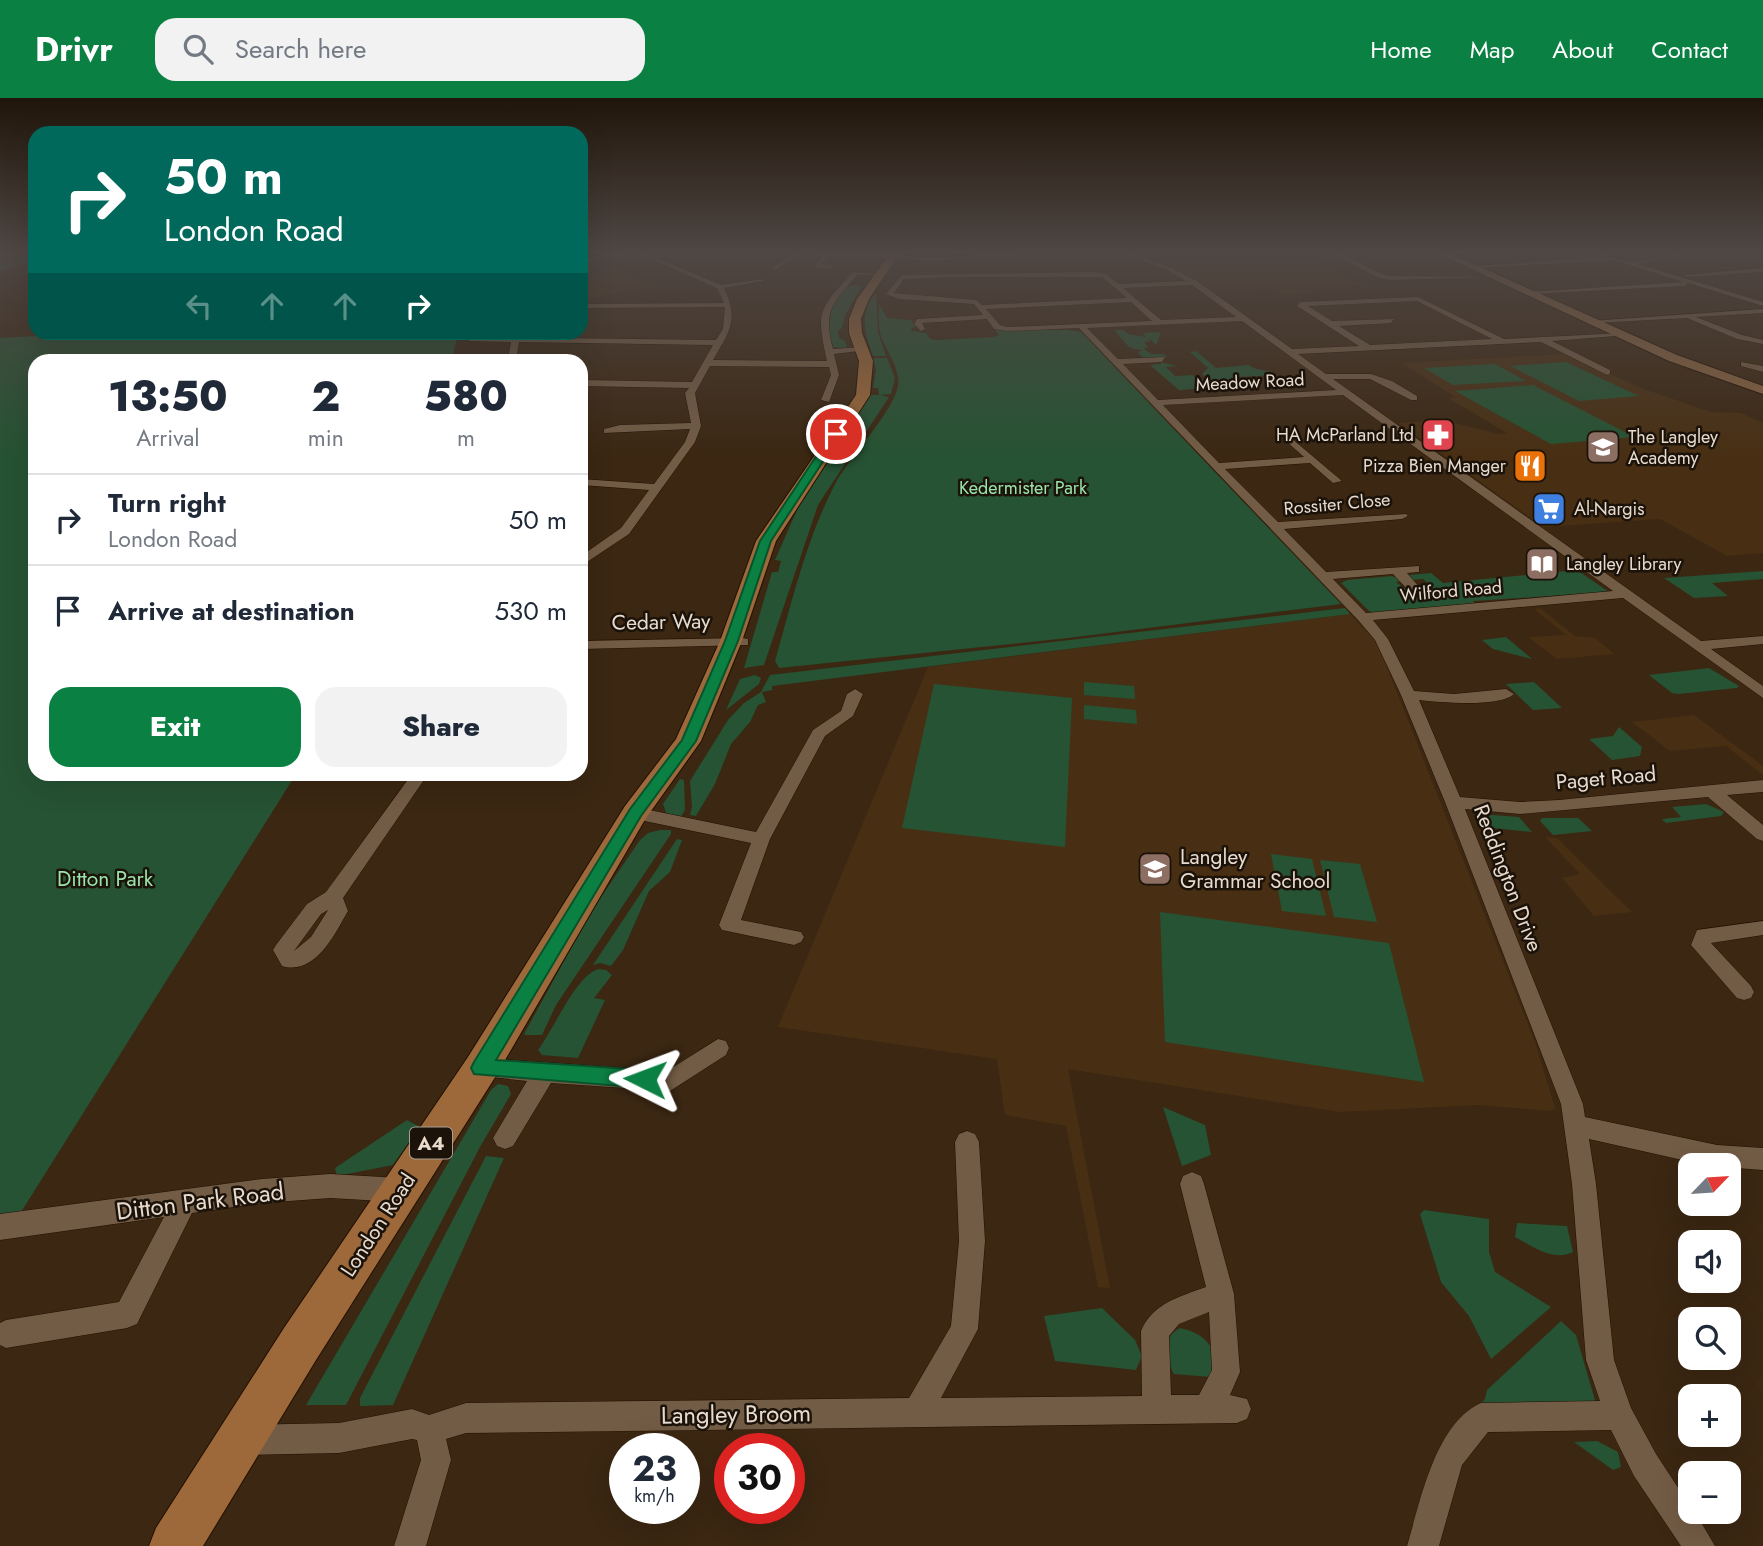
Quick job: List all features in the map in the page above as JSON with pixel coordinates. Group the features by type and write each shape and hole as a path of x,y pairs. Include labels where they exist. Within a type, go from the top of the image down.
{"main road":[{"path":"855,321 855,333 863,350"},
{"name":"London Road","path":"174,1546 239,1440 481,1068 635,813 726,689 737,641 754,610 747,595 766,541 863,395 867,377 863,350"}],"street":[{"path":"588,556 625,530 690,443 696,426 690,393 721,343 729,321"},
{"path":"825,321 835,375 826,400"},
{"path":"921,329 918,324 920,321 927,321"},
{"path":"991,321 997,327 1007,330 1211,321"},
{"path":"1246,321 1763,693"},
{"path":"1324,321 1368,348"},
{"path":"1329,324 1391,321"},
{"path":"1461,321 1503,342"},
{"path":"1595,321 1603,321"},
{"path":"1595,321 1689,365 1763,390"},
{"path":"1697,321 1740,337 1763,342"},
{"name":"Reddington Drive","path":"1081,326 1324,576 1381,639 1409,695 1454,802 1572,1104 1584,1184 1600,1360 1619,1415 1645,1465 1699,1546"},
{"path":"1290,352 1625,335"},
{"path":"513,354 515,340 721,343"},
{"path":"1542,340 1607,372"},
{"path":"829,352 863,350"},
{"path":"1116,362 1162,359"},
{"path":"708,363 834,364"},
{"path":"1744,364 1763,369"},
{"path":"1324,377 1370,374 1381,377 1414,398"},
{"path":"588,383 694,385"},
{"name":"Meadow Road","path":"1156,404 1346,392"},
{"path":"608,431 621,428 696,426"},
{"path":"1292,442 1337,481"},
{"path":"1216,466 1312,460"},
{"path":"588,482 655,487"},
{"name":"Rossiter Close","path":"1275,526 1402,516"},
{"path":"1324,576 1415,569"},
{"path":"1396,570 1415,589"},
{"name":"Wilford Road","path":"1363,617 1626,594"},
{"path":"1698,646 1763,639"},
{"name":"Cedar Way","path":"588,645 737,641"},
{"path":"794,937 729,925 761,839 819,733 848,713 855,694"},
{"path":"1409,695 1454,699 1506,694"},
{"path":"332,897 415,781"},
{"name":"Paget Road","path":"1454,802 1534,807 1763,786"},
{"path":"1712,791 1763,835"},
{"path":"635,813 761,839"},
{"path":"1744,992 1700,945 1704,936 1763,928"},
{"path":"481,1068 670,1081 718,1048"},
{"path":"505,1138 544,1074"},
{"path":"1576,1125 1717,1156 1763,1159"},
{"path":"917,1412 964,1329 972,1241 967,1142"},
{"path":"1192,1184 1222,1294 1226,1372 1207,1409"},
{"name":"Ditton Park Road","path":"0,1227 262,1191 330,1186 400,1190"},
{"path":"6,1335 127,1314 184,1203"},
{"path":"1157,1410 1155,1331 1170,1314 1222,1294"},
{"name":"Langley Broom","path":"239,1440 339,1438 412,1424 429,1430 466,1418 1237,1409"},
{"path":"1423,1546 1449,1457 1481,1418 1619,1415"},
{"path":"410,1546 436,1460 429,1430"}],"shaded area":[{"name":"The Langley Academy","path":"1564,354 1644,389 1711,412 1741,413 1763,423 1763,553 1727,556 1660,519 1543,527 1399,423 1441,420 1499,434 1507,433 1448,398 1455,397 1402,363"},
{"path":"1540,608 1575,636 1595,638 1614,654 1557,659 1528,637 1566,635 1534,609"},
{"name":"Langley Grammar School","path":"1350,614 1375,641 1383,657 1535,1042 1555,1108 1551,1111 1479,1105 1340,1112 1068,1069 1110,1288 1098,1287 1066,1126 1005,1115 997,1059 778,1027 928,667"},
{"path":"1694,715 1763,766 1763,775 1726,746 1670,751 1632,722"},
{"path":"1545,837 1557,838 1632,912 1594,916 1562,878 1580,874"}],"green space":[{"path":"830,321 844,321 838,331 839,338 845,341 847,348 831,347"},
{"path":"865,321 877,321 878,333 886,356 873,356"},
{"name":"Kedermister Park","path":"879,321 911,321 915,327 911,328 912,331 926,333 930,339 937,340 994,337 999,335 995,330 1081,332 1341,604 1068,638 779,668 775,661 787,616 825,505 841,473 888,409 898,386 895,367 880,332"},
{"path":"1114,330 1146,337 1143,333 1161,332 1156,345 1148,337 1150,341 1144,342 1148,347 1143,348 1151,354 1164,354 1167,357 1143,358 1138,352 1143,350 1129,347"},
{"name":"Ditton Park","path":"0,338 456,340 453,354 28,354 28,781 292,781 18,1217 0,1219"},
{"path":"1196,351 1216,368 1249,365 1275,375 1237,377 1232,380 1252,387 1219,389 1202,374 1208,368 1190,352"},
{"path":"873,358 887,358 895,378 891,394 880,395 889,397 818,505 764,665 744,668 772,572 778,572 781,561 775,560 801,501 871,395 879,395 878,388 873,388 876,370"},
{"path":"1160,362 1177,366 1166,367 1175,376 1192,375 1204,379 1208,382 1203,385 1207,388 1179,390 1150,365 1161,364"},
{"path":"1566,362 1639,396 1579,401 1510,366"},
{"path":"1495,364 1526,381 1453,385 1424,368"},
{"path":"1533,385 1635,437 1551,444 1455,391"},
{"path":"1577,570 1609,592 1473,601 1476,606 1384,615 1369,611 1341,583 1347,580 1392,576 1404,581 1396,582 1404,588 1433,587 1423,579 1411,580 1410,575 1431,573 1443,583"},
{"path":"1763,571 1763,579 1712,583 1728,596 1694,598 1664,578"},
{"path":"1345,608 1350,614 772,686 772,690 762,692 766,702 758,705 750,722 731,744 715,784 696,816 690,815 690,781 728,720 744,703 761,692 770,675"},
{"path":"1506,637 1532,659 1493,649 1482,640"},
{"path":"1709,668 1739,686 1678,694 1672,693 1649,675"},
{"path":"755,675 761,678 759,684 726,710 740,679"},
{"path":"1084,682 1134,686 1135,699 1084,695"},
{"path":"1534,682 1562,708 1533,710 1506,684"},
{"path":"934,684 1072,698 1065,847 902,828"},
{"path":"1084,705 1136,710 1137,724 1084,719"},
{"path":"1619,727 1642,747 1640,756 1612,760 1589,739 1613,736"},
{"path":"680,779 684,780 685,810 678,821 668,818 663,804"},
{"path":"1706,804 1724,812 1721,816 1666,823 1662,819 1681,817 1672,807"},
{"path":"1479,814 1519,817 1532,832 1484,827 1477,820 1481,816"},
{"path":"1542,818 1578,818 1592,831 1553,835 1540,821"},
{"path":"671,830 671,834 556,1005 542,1035 524,1034 592,910 640,840 648,833"},
{"path":"677,839 682,840 670,872 649,891 623,950 611,966 600,963 593,965"},
{"path":"1271,854 1312,859 1326,916 1282,911"},
{"path":"1320,860 1360,864 1377,922 1334,917"},
{"path":"1160,912 1389,943 1424,1082 1165,1042"},
{"path":"598,969 606,970 612,975 594,998 605,1000 578,1058 542,1055 538,1050 573,993 589,974"},
{"path":"498,1084 508,1086 511,1094 480,1147 346,1405 306,1405 491,1090"},
{"path":"1163,1107 1205,1125 1211,1155 1182,1166"},
{"path":"407,1120 420,1127 393,1165 337,1176 335,1168"},
{"path":"486,1156 504,1158 393,1405 360,1406 360,1398"},
{"path":"1424,1210 1489,1219 1489,1252 1495,1272 1551,1307 1491,1359 1469,1316 1441,1282 1420,1214"},
{"path":"1517,1223 1567,1226 1573,1252 1558,1255 1536,1248 1515,1237"},
{"path":"1102,1308 1135,1340 1142,1356 1136,1370 1055,1361 1044,1316"},
{"path":"1561,1321 1576,1335 1597,1407 1478,1406 1485,1399 1487,1390"},
{"path":"1180,1328 1205,1340 1223,1378 1174,1374 1166,1349 1170,1337"},
{"path":"1597,1441 1618,1452 1621,1467 1613,1470 1574,1442"}],"place":[{"name":"HA McParland Ltd","path":"1438,435"},
{"name":"The Langley Academy","path":"1603,447"},
{"name":"Pizza Bien Manger","path":"1530,466"},
{"name":"Al-Nargis","path":"1549,509"},
{"name":"Langley Library","path":"1542,564"},
{"name":"Langley Grammar School","path":"1155,869"}],"route":[{"path":"645,1079 481,1068 635,813 688,741 731,641 766,541 836,434"}]}
